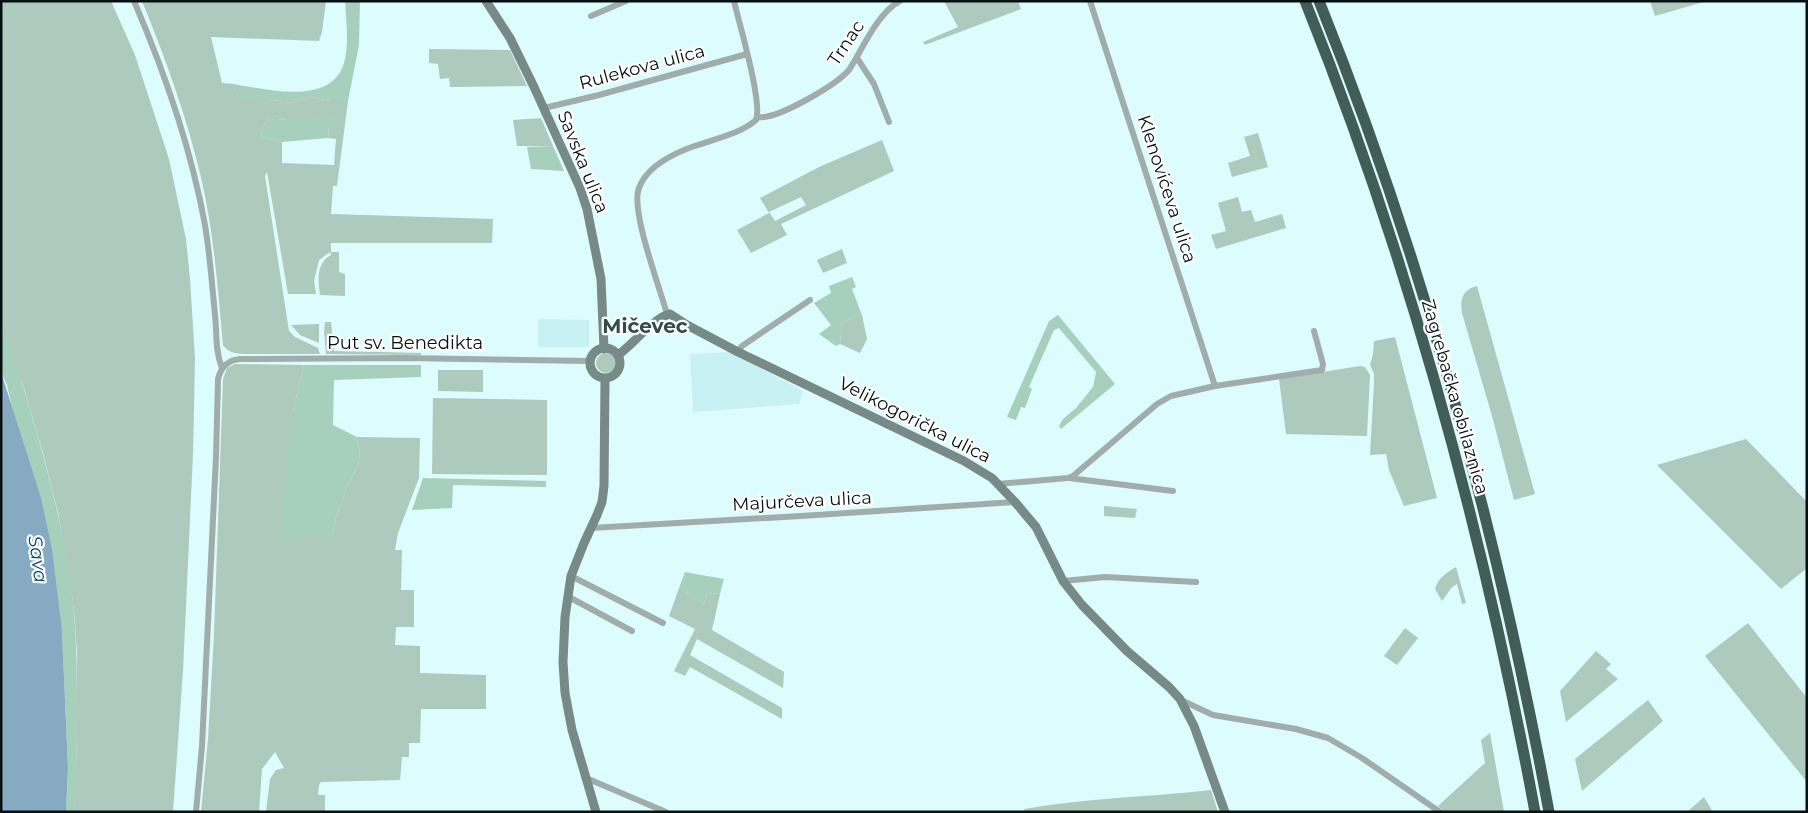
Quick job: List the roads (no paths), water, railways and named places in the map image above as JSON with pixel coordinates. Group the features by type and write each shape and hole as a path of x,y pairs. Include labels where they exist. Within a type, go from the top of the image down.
{"highway":[{"name":"Zagrebačka obilaznica","path":"1305,1 1376,194 1439,396 1493,608 1535,812"},
{"name":"Zagrebačka obilaznica","path":"1319,1 1366,126 1400,224 1452,391 1506,605 1549,812"}],"street":[{"path":"134,1 155,49 194,175 204,225 211,275 218,354 222,368 218,379 202,746 196,812"},
{"name":"Savska ulica","path":"486,1 510,38 580,188 591,222 601,279 604,348"},
{"path":"591,16 626,1"},
{"path":"734,1 758,107 758,117"},
{"name":"Klenovićeva ulica","path":"1090,1 1214,386"},
{"name":"Trnac","path":"667,314 638,212 637,201 640,186 651,171 667,159 736,131 754,122 758,117 769,116 791,107 843,77 881,19 896,2"},
{"name":"Rulekova ulica","path":"544,108 599,95 747,54"},
{"path":"857,58 874,84 889,122"},
{"path":"738,352 742,346 810,300"},
{"path":"618,355 657,320 667,314"},
{"name":"Velikogorička ulica","path":"667,314 738,352 964,461 997,484 1036,527 1063,581 1089,613 1127,651 1169,687 1180,700 1194,726 1225,812"},
{"path":"1068,478 1080,471 1164,399 1171,396 1214,386 1322,370 1323,364 1314,331"},
{"path":"604,348 612,350 618,355 619,369 612,377 599,377 593,372 590,361 596,351 604,348"},
{"name":"Put sv. Benedikta","path":"222,368 229,362 240,359 412,358 590,361"},
{"path":"596,812 572,730 563,676 567,596 570,576 602,502 604,486 605,378"},
{"path":"997,484 1068,478 1172,491"},
{"name":"Majurčeva ulica","path":"591,528 1015,502"},
{"path":"570,576 663,623"},
{"path":"1063,581 1105,576 1196,582"},
{"path":"567,596 632,631"},
{"path":"1180,700 1213,715 1296,729 1328,738 1362,758 1440,812"},
{"path":"586,778 666,812"}],"water":[{"name":"Sava","path":"1,372 41,498 52,549 62,631 68,768 66,812 1,812"}],"district":[{"name":"Mičevec","path":"645,326"}]}
